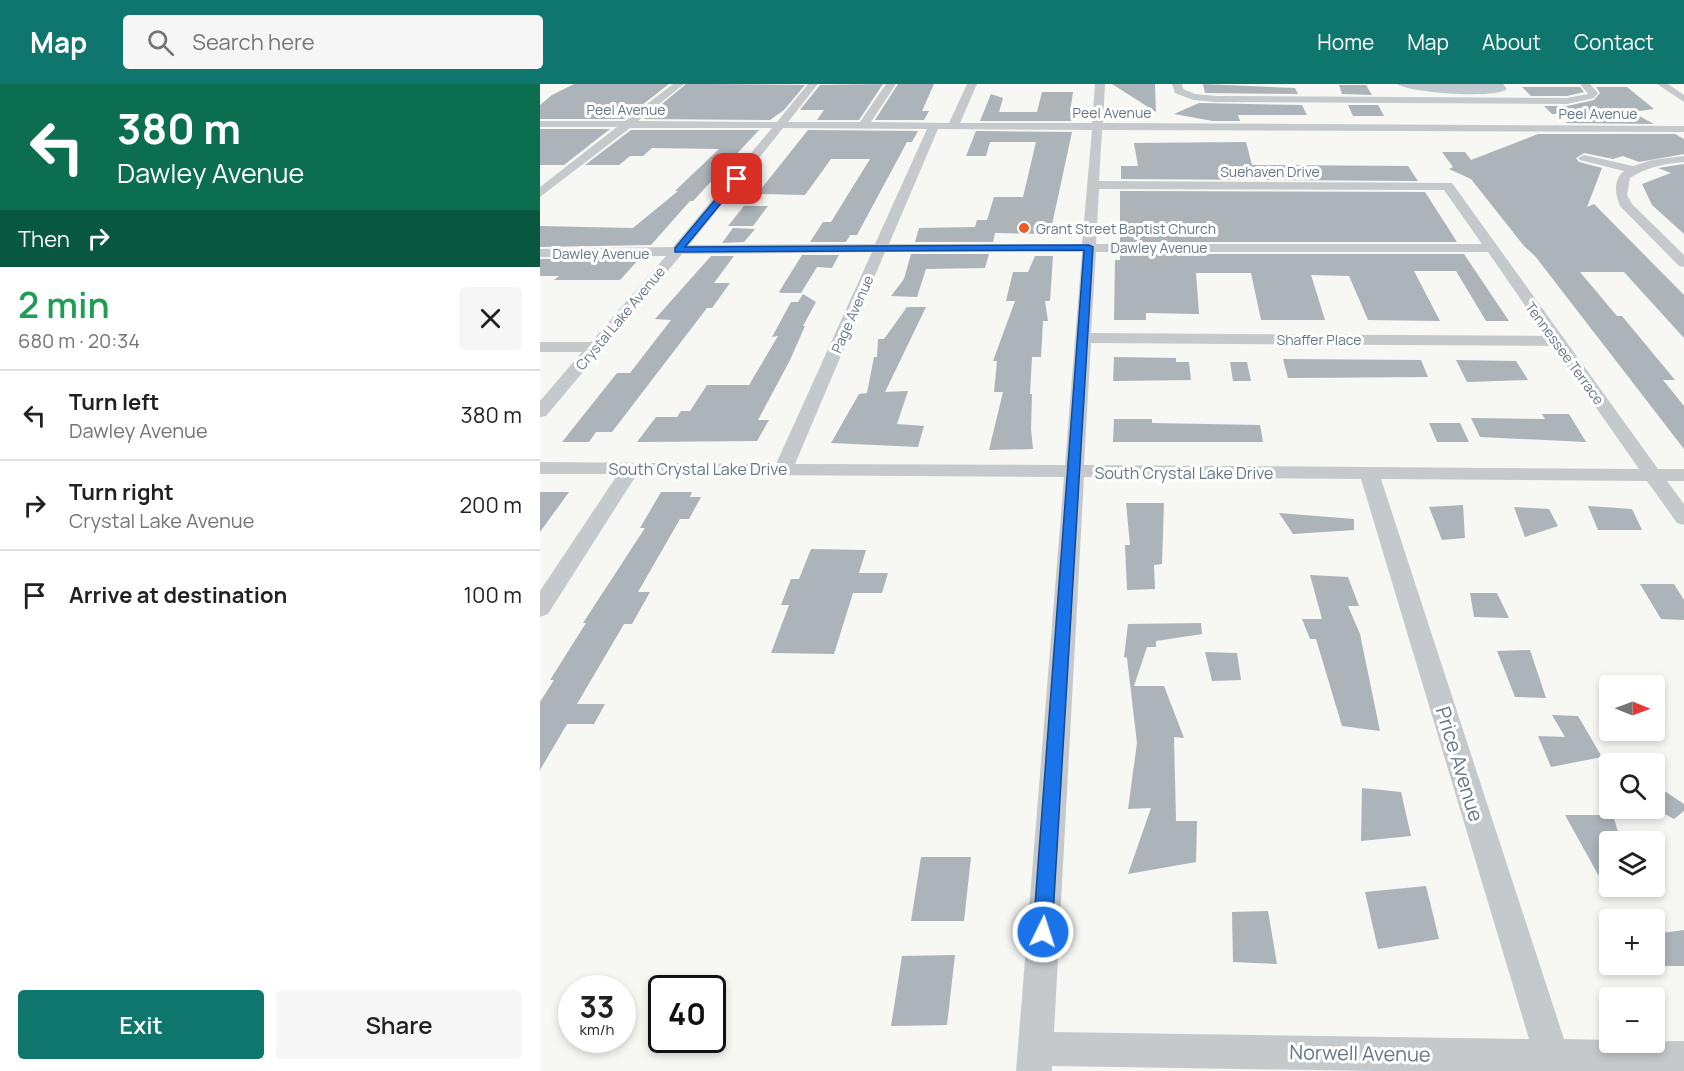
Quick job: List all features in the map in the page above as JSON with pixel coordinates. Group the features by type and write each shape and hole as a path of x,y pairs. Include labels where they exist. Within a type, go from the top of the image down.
{"street":[{"path":"540,193 679,84"},
{"name":"Crystal Lake Avenue","path":"540,412 678,250 781,126 790,109 813,84"},
{"path":"863,126 891,84"},
{"path":"953,126 972,84"},
{"path":"1035,1060 1072,472 1100,84"},
{"path":"1177,84 1178,91 1204,99 1319,96 1464,100 1577,100 1593,93 1585,84"},
{"path":"1662,84 1684,99"},
{"path":"1464,100 1482,120"},
{"name":"Peel Avenue","path":"540,124 1097,126 1482,120 1684,129"},
{"name":"Page Avenue","path":"783,470 934,126"},
{"path":"1584,158 1633,170"},
{"path":"1684,159 1647,164 1633,170 1624,177 1621,195 1626,206 1684,263"},
{"name":"Suehaven Drive","path":"1092,185 1448,186"},
{"name":"Tennessee Terrace","path":"1448,186 1684,519"},
{"path":"1657,238 1675,238"},
{"name":"Dawley Avenue","path":"540,253 653,253 699,248 1491,248"},
{"name":"Shaffer Place","path":"1081,338 1556,341"},
{"path":"540,347 597,347"},
{"name":"South Crystal Lake Drive","path":"540,468 1684,475"},
{"path":"540,609 631,469"},
{"name":"Price Avenue","path":"1369,474 1551,1054"},
{"name":"Norwell Avenue","path":"1035,1060 1491,1063 1551,1054 1684,1058"}],"shaded area":[{"path":"1397,84 1503,84 1507,89 1487,94 1453,94 1418,90"}],"building":[{"path":"574,84 669,84 624,119 540,119 540,105 552,95"},
{"path":"686,84 805,85 784,110 770,120 644,119"},
{"path":"883,84 859,120 817,120 824,110 800,110 820,85"},
{"path":"898,84 934,84 922,111 929,111 924,120 875,120"},
{"path":"1112,84 1155,84 1156,112"},
{"path":"1203,84 1295,88 1298,94 1205,93"},
{"path":"1339,85 1366,85 1372,95 1342,94"},
{"path":"1522,87 1580,87 1584,92 1567,96 1531,96"},
{"path":"1596,87 1627,87 1654,109 1632,112 1654,124 1565,123 1589,114 1552,114 1544,106 1567,106 1594,100 1600,93"},
{"path":"1042,92 1073,92 1070,112 1075,111 1074,121 980,121 991,94 1003,98 999,112 1037,112"},
{"path":"1199,103 1302,105 1307,115 1238,115 1240,121 1213,121 1174,114"},
{"path":"1348,105 1378,105 1384,116 1353,116"},
{"path":"540,129 610,129 564,165 540,165"},
{"path":"631,130 759,130 651,245 540,247 540,226 633,228 678,191 675,191 719,149 652,148 643,156 630,156 619,165 585,165"},
{"path":"808,130 918,131 912,142 907,142 857,235 850,235 846,242 810,242 823,222 831,222 870,159 831,159 805,195 757,194"},
{"path":"976,131 1072,132 1050,234 995,233 993,242 915,242 919,228 975,227 977,220 987,220 994,197 1023,197 1036,142 990,142 986,156 966,156"},
{"path":"1538,134 1675,134 1684,139 1684,154 1639,162 1623,156 1613,159 1584,153 1576,158 1579,162 1602,168 1587,207 1594,204 1684,295 1684,338 1624,272 1580,272 1617,316 1622,316 1675,380 1663,380 1684,406 1684,449 1535,256 1524,246 1471,179 1449,169 1453,167 1442,152 1465,152 1471,160"},
{"path":"1246,142 1252,165 1408,166 1418,181 1121,179 1121,166 1138,166 1134,143"},
{"path":"1684,164 1684,234 1652,205 1642,184 1671,173 1658,168"},
{"path":"1120,191 1425,192 1457,242 1120,242"},
{"path":"744,206 768,206 753,226 728,226"},
{"path":"733,228 755,229 744,242 722,243"},
{"path":"911,254 989,254 985,268 926,269 917,297 891,296 904,279"},
{"path":"1120,254 1464,254 1509,321 1486,321 1456,271 1414,271 1440,321 1368,320 1349,276 1311,275 1325,320 1261,320 1251,273 1196,273 1199,314 1146,313 1146,320 1114,320 1115,260 1120,260"},
{"path":"802,255 839,255 832,268 817,267 801,293 779,292"},
{"path":"711,256 734,256 714,283 730,283 712,308 707,308 612,432 596,432 589,442 562,442 617,373 630,373 671,320 655,319"},
{"path":"1035,256 1053,256 1050,301 1045,301 1048,321 1043,321 1041,357 1032,357 1030,394 1032,394 1033,449 989,450 1003,392 994,392 997,361 993,361 1015,301 1006,301 1013,272 1028,272"},
{"path":"640,258 620,280 554,280 559,276 540,276 540,259"},
{"path":"803,294 816,302 803,326 805,326 790,360 758,420 769,420 757,441 637,442 656,417 677,417 681,411 690,411 707,385 749,385 778,336 772,337 791,302 798,302"},
{"path":"907,307 926,307 885,392 908,391 897,424 924,426 918,447 831,443 859,394 867,393 874,357 877,357 878,339 884,339"},
{"path":"1114,357 1176,358 1176,362 1189,362 1191,380 1113,381"},
{"path":"1283,359 1421,360 1428,377 1288,378"},
{"path":"1456,360 1516,361 1528,380 1467,382"},
{"path":"1230,362 1247,362 1251,381 1233,381"},
{"path":"1542,414 1569,414 1586,442 1480,437 1471,418 1545,419"},
{"path":"1114,419 1152,419 1152,423 1260,425 1263,442 1113,442"},
{"path":"1429,423 1460,423 1469,442 1437,442"},
{"path":"540,492 569,492 540,532"},
{"path":"661,492 692,492 690,497 701,497 689,519 680,519 638,592 650,592 632,624 624,624 577,704 605,704 594,724 567,724 540,770 540,702 554,680 550,680 586,623 583,623 645,528 640,528"},
{"path":"1126,503 1164,503 1162,564 1154,565 1155,589 1127,590 1125,545 1130,545"},
{"path":"1463,505 1465,538 1442,540 1429,507"},
{"path":"1588,506 1632,509 1642,530 1598,530"},
{"path":"1514,507 1549,509 1558,526 1525,537"},
{"path":"1279,513 1354,519 1354,530 1293,534"},
{"path":"811,549 866,550 859,573 888,573 882,593 853,593 834,654 771,653 789,605 781,605 791,579 799,579"},
{"path":"1310,575 1348,577 1359,606 1348,606 1360,634 1380,731 1342,726 1316,639 1310,639 1302,619 1322,619"},
{"path":"1640,584 1674,584 1684,600 1684,620 1661,619"},
{"path":"1470,593 1497,593 1509,618 1474,617"},
{"path":"1201,623 1202,634 1156,641 1156,647 1147,647 1134,686 1164,686 1184,738 1174,737 1176,821 1197,821 1196,862 1128,874 1151,808 1128,809 1137,743 1127,658 1124,657 1128,624"},
{"path":"1530,650 1546,698 1515,697 1497,651"},
{"path":"1205,652 1237,653 1241,680 1212,681"},
{"path":"1552,715 1578,716 1600,753 1599,758 1551,767 1538,736 1565,737"},
{"path":"1362,788 1401,792 1411,836 1361,841"},
{"path":"1665,791 1684,804 1684,811 1674,819 1665,814"},
{"path":"1565,815 1599,815 1599,819 1614,819 1618,831 1599,831 1599,876"},
{"path":"921,857 971,857 964,921 911,921"},
{"path":"1426,886 1439,939 1378,949 1365,892"},
{"path":"1268,911 1277,964 1233,962 1232,912"},
{"path":"1684,930 1684,966 1665,966 1665,933"},
{"path":"955,955 947,1025 891,1026 902,956"}],"place":[{"name":"Grant Street Baptist Church","path":"1024,228"}],"route":[{"path":"737,179 678,250 699,248 1089,247 1081,338 1043,932"}]}
